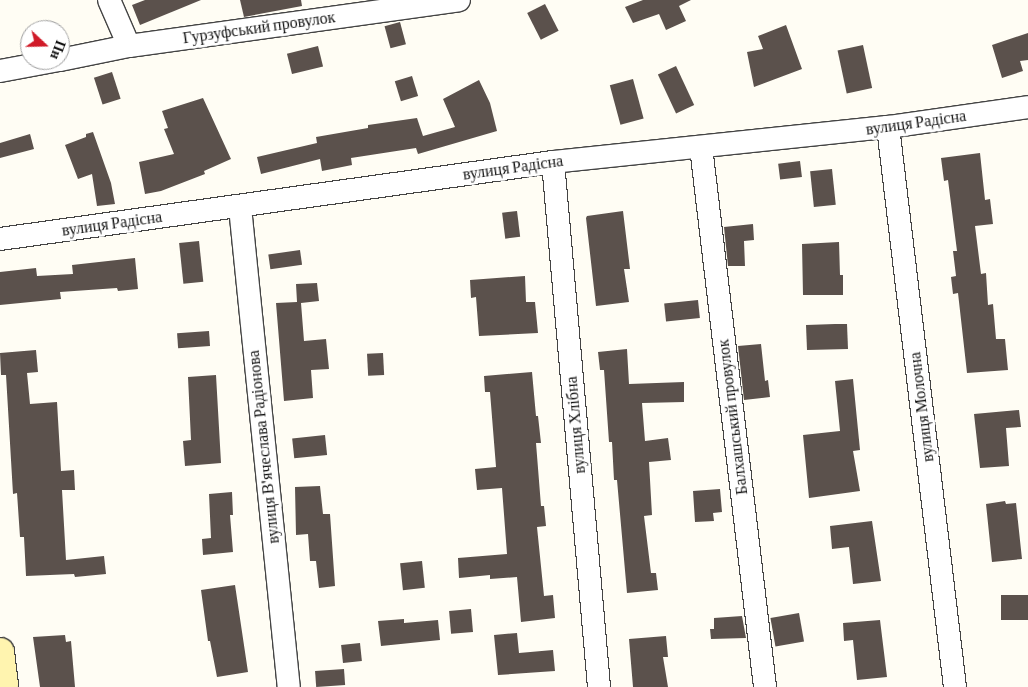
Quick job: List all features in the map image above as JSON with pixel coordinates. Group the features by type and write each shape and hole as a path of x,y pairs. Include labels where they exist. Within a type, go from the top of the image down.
{"street":[{"path":"109,0 129,46"},
{"name":"Гурзуфський провулок","path":"70,58 129,46 459,0"},
{"name":"Гурзуфський провулок","path":"0,71 20,67"},
{"name":"вулиця Радісна","path":"0,239 553,162 888,127 1028,107"},
{"name":"вулиця Молочна","path":"888,127 955,687"},
{"name":"Балхашський провулок","path":"701,147 765,687"},
{"name":"вулиця Хлібна","path":"553,162 599,687"},
{"name":"вулиця В'ячеслава Радіонова","path":"240,207 289,687"},
{"path":"0,652 4,687"}],"building":[{"path":"145,0 201,0 140,25 132,5"},
{"path":"240,0 301,0 302,6 244,17"},
{"path":"643,0 691,0 679,6 686,21 666,30 659,14 633,23 625,7"},
{"path":"545,4 559,31 541,40 527,13"},
{"path":"400,22 406,44 390,48 385,26"},
{"path":"786,25 802,69 754,87 747,52 763,49 758,36"},
{"path":"1028,33 1028,60 1020,61 1023,71 1002,78 992,45"},
{"path":"863,45 872,88 847,93 838,50"},
{"path":"318,46 323,66 292,74 287,54"},
{"path":"676,66 694,105 676,113 658,74"},
{"path":"112,72 121,99 103,105 94,78"},
{"path":"412,76 418,96 401,101 395,81"},
{"path":"633,79 644,119 620,125 610,85"},
{"path":"479,80 490,103 497,131 418,154 416,148 351,158 352,165 322,171 320,159 261,174 257,157 317,143 316,137 368,128 368,125 417,118 423,136 455,127 443,99"},
{"path":"203,98 231,159 204,171 205,174 161,191 145,194 139,162 174,154 164,129 168,128 162,111"},
{"path":"93,132 111,183 115,204 97,206 92,174 78,179 65,145 86,137 86,134"},
{"path":"30,134 34,149 0,158 0,143"},
{"path":"980,153 985,200 990,199 993,224 975,226 981,274 986,273 988,305 993,304 996,339 1005,339 1008,370 967,373 958,293 953,294 951,277 956,276 953,251 957,251 948,180 944,181 941,158"},
{"path":"800,161 802,177 780,180 778,164"},
{"path":"832,169 836,205 814,207 810,171"},
{"path":"517,211 520,237 505,239 502,213"},
{"path":"623,211 630,269 624,269 629,302 596,306 586,218 587,216"},
{"path":"753,224 754,240 744,241 745,266 728,266 724,227"},
{"path":"199,241 203,282 183,284 179,243"},
{"path":"839,242 840,275 843,275 843,295 803,295 802,244"},
{"path":"300,250 302,265 270,269 268,254"},
{"path":"135,258 138,289 118,291 117,288 60,292 61,299 0,305 0,272 36,268 37,276 73,274 72,265"},
{"path":"525,276 526,302 535,302 538,333 479,336 476,297 471,298 470,280"},
{"path":"317,283 319,301 301,303 304,341 326,339 329,369 311,370 313,398 284,401 276,303 297,302 296,284"},
{"path":"698,300 700,318 666,321 664,304"},
{"path":"847,324 848,349 807,350 806,325"},
{"path":"209,331 210,346 178,348 177,333"},
{"path":"761,344 765,381 768,380 770,397 744,400 738,346"},
{"path":"627,349 629,384 684,382 684,402 642,403 645,441 668,438 671,460 649,462 652,515 644,516 651,573 656,573 658,590 627,593 617,480 614,480 612,442 609,442 604,370 600,370 598,352"},
{"path":"36,350 38,372 27,373 30,404 57,402 61,471 74,470 75,490 62,490 66,560 104,556 106,574 75,577 74,574 26,576 24,537 20,537 17,493 13,494 6,375 1,375 0,353"},
{"path":"383,353 384,375 368,376 367,354"},
{"path":"532,372 536,416 538,416 541,443 536,443 541,506 544,506 546,526 537,527 544,596 553,595 555,618 521,622 517,577 490,579 490,575 459,578 458,558 507,554 502,488 477,490 475,469 496,467 490,392 485,392 484,376"},
{"path":"216,375 221,463 185,466 183,441 191,440 188,377"},
{"path":"853,379 860,450 853,451 860,491 809,498 803,435 840,431 835,381"},
{"path":"1019,410 1021,427 1006,428 1009,466 980,468 974,414"},
{"path":"325,435 327,455 294,458 292,438"},
{"path":"320,486 323,514 330,514 335,586 319,588 316,561 310,561 308,534 296,535 295,487"},
{"path":"720,489 722,512 713,513 714,521 695,522 693,491"},
{"path":"232,492 233,515 230,515 233,552 203,555 202,539 211,538 209,494"},
{"path":"1005,501 1006,504 1016,503 1022,559 992,562 986,504"},
{"path":"872,521 881,581 853,584 849,547 832,549 830,526"},
{"path":"422,561 425,588 403,590 400,563"},
{"path":"235,585 248,672 217,677 210,641 208,641 201,590"},
{"path":"1001,595 1028,595 1028,620 1001,620"},
{"path":"471,609 473,632 451,634 449,611"},
{"path":"799,613 804,642 775,647 770,618"},
{"path":"742,616 746,638 711,639 710,629 714,629 714,618"},
{"path":"404,619 404,623 438,620 440,640 381,646 378,621"},
{"path":"880,620 887,677 857,680 853,640 844,641 843,623"},
{"path":"517,633 519,653 553,650 555,671 498,675 494,635"},
{"path":"65,635 66,642 71,641 75,687 40,687 33,637"},
{"path":"666,636 668,657 663,657 668,687 633,687 629,639"},
{"path":"360,643 362,661 343,663 341,645"},
{"path":"344,669 345,685 316,687 315,671"}]}
